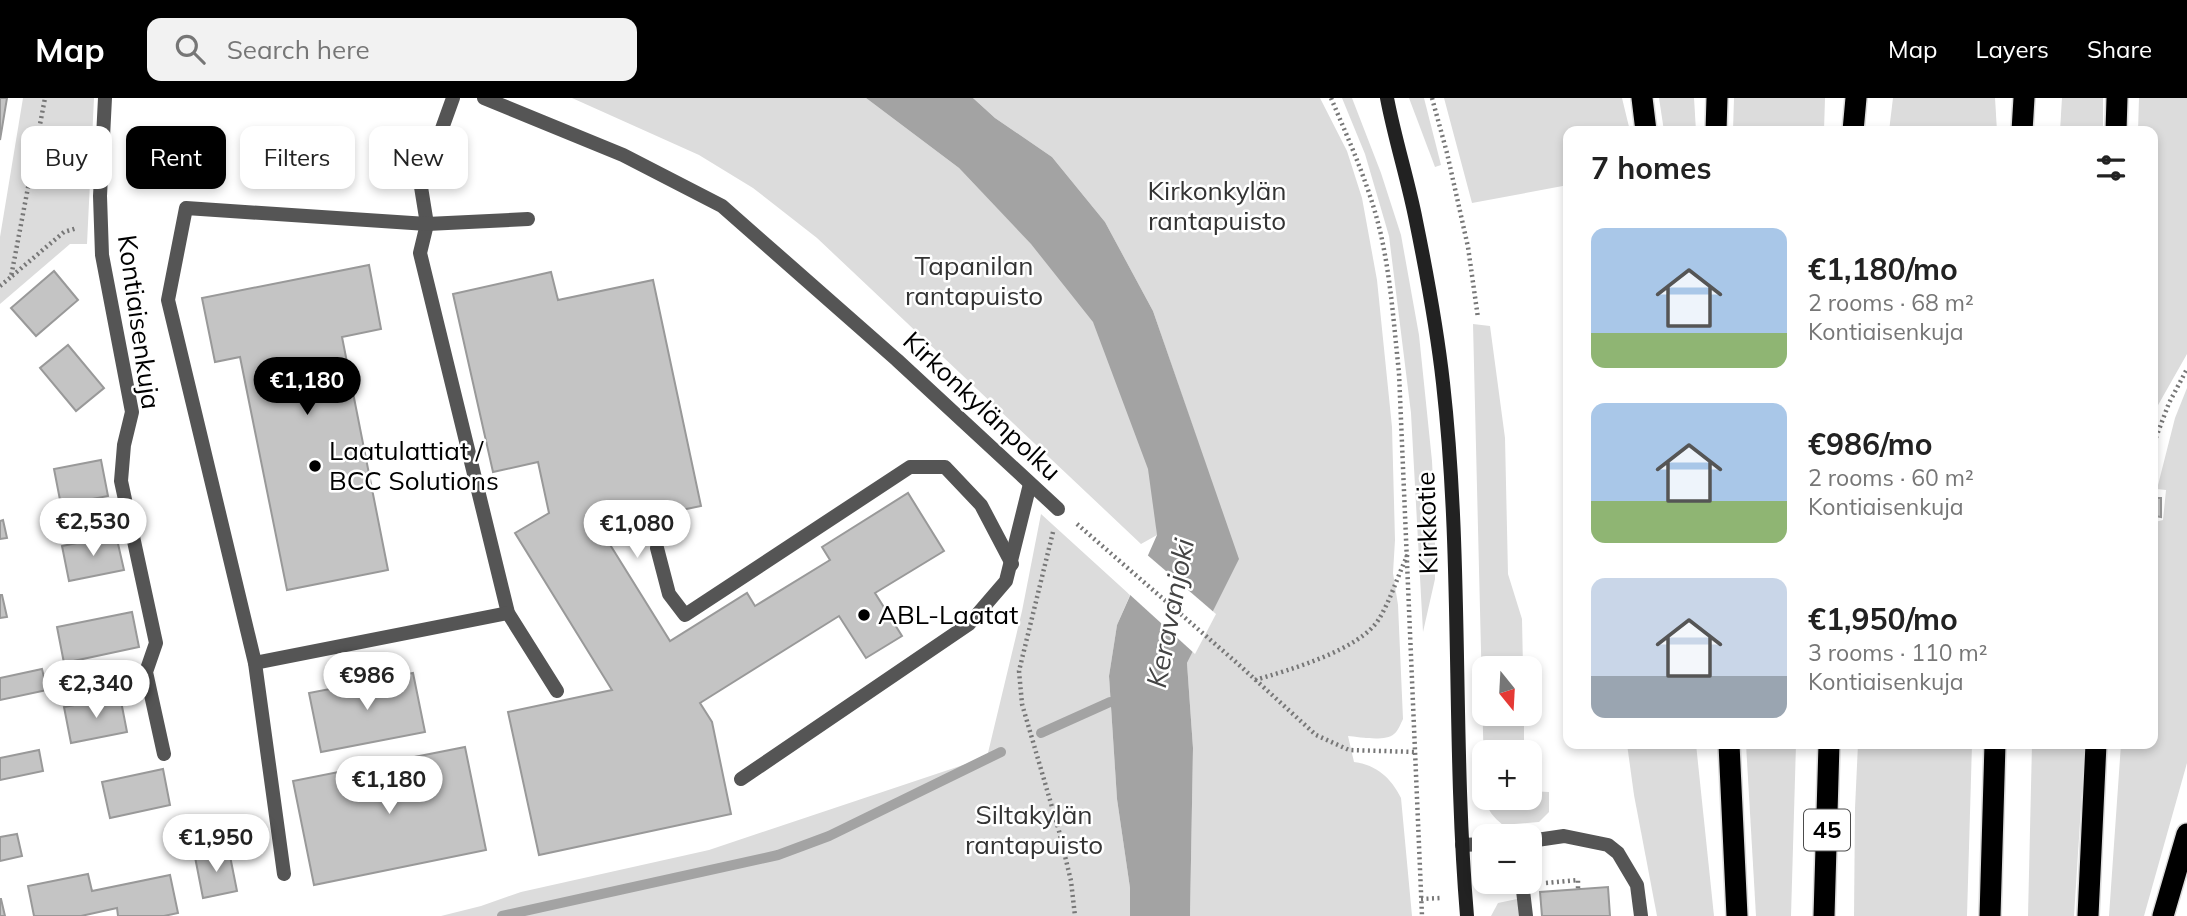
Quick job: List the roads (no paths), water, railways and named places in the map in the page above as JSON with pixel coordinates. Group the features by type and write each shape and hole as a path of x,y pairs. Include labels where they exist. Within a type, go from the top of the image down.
{"highway":[{"path":"1642,98 1645,126"},
{"path":"1716,126 1717,98"},
{"path":"1853,126 1856,98"},
{"path":"2022,126 2024,98"},
{"path":"2116,126 2117,98"},
{"path":"1717,749 1731,831"},
{"path":"1729,749 1737,916"},
{"name":"45","path":"1824,916 1829,749"},
{"path":"1990,916 1995,749"},
{"path":"2088,916 2096,749"},
{"path":"2163,916 2187,834"}],"street":[{"name":"Kontiaisenkuja","path":"105,98 100,196 102,255 132,412 124,445 121,481 156,643 146,672 164,754"},
{"path":"453,98 421,187 426,224 420,253 508,613 557,691"},
{"name":"Kirkonkylänpolku","path":"484,98 622,155 722,206 897,360 1058,509"},
{"name":"Kirkkotie","path":"1377,98 1394,134"},
{"name":"Kirkkotie","path":"1387,98 1416,220 1443,383 1452,489 1462,845 1467,916"},
{"path":"284,874 255,663 168,300 186,208 426,224 528,219"},
{"path":"657,548 669,594 685,615 910,467 945,467 981,505 1012,564"},
{"path":"741,779 969,624 1006,582 1030,484"},
{"path":"255,663 508,613"},
{"path":"1542,839 1564,836 1608,845 1618,853 1637,884 1641,916"},
{"path":"1462,845 1472,845"},
{"path":"1523,894 1526,916"}],"water":[{"name":"Keravanjoki","path":"866,98 973,98 995,118 1052,157 1105,222 1153,311 1239,559 1187,663 1193,748 1190,916 1130,916 1130,888 1117,799 1109,676 1117,625 1157,535 1148,469 1093,322 1031,244 959,168"}],"waterway":[{"path":"1041,733 1110,702"},
{"path":"502,916 778,855 829,836 1001,752"}],"place":[{"name":"Laatulattiat / BCC Solutions","path":"315,466"},
{"name":"ABL-Laatat","path":"864,615"}],"park label":[{"name":"Kirkonkylän rantapuisto","path":"1217,206"},
{"name":"Tapanilan rantapuisto","path":"974,281"},
{"name":"Siltakylän rantapuisto","path":"1034,830"}]}
